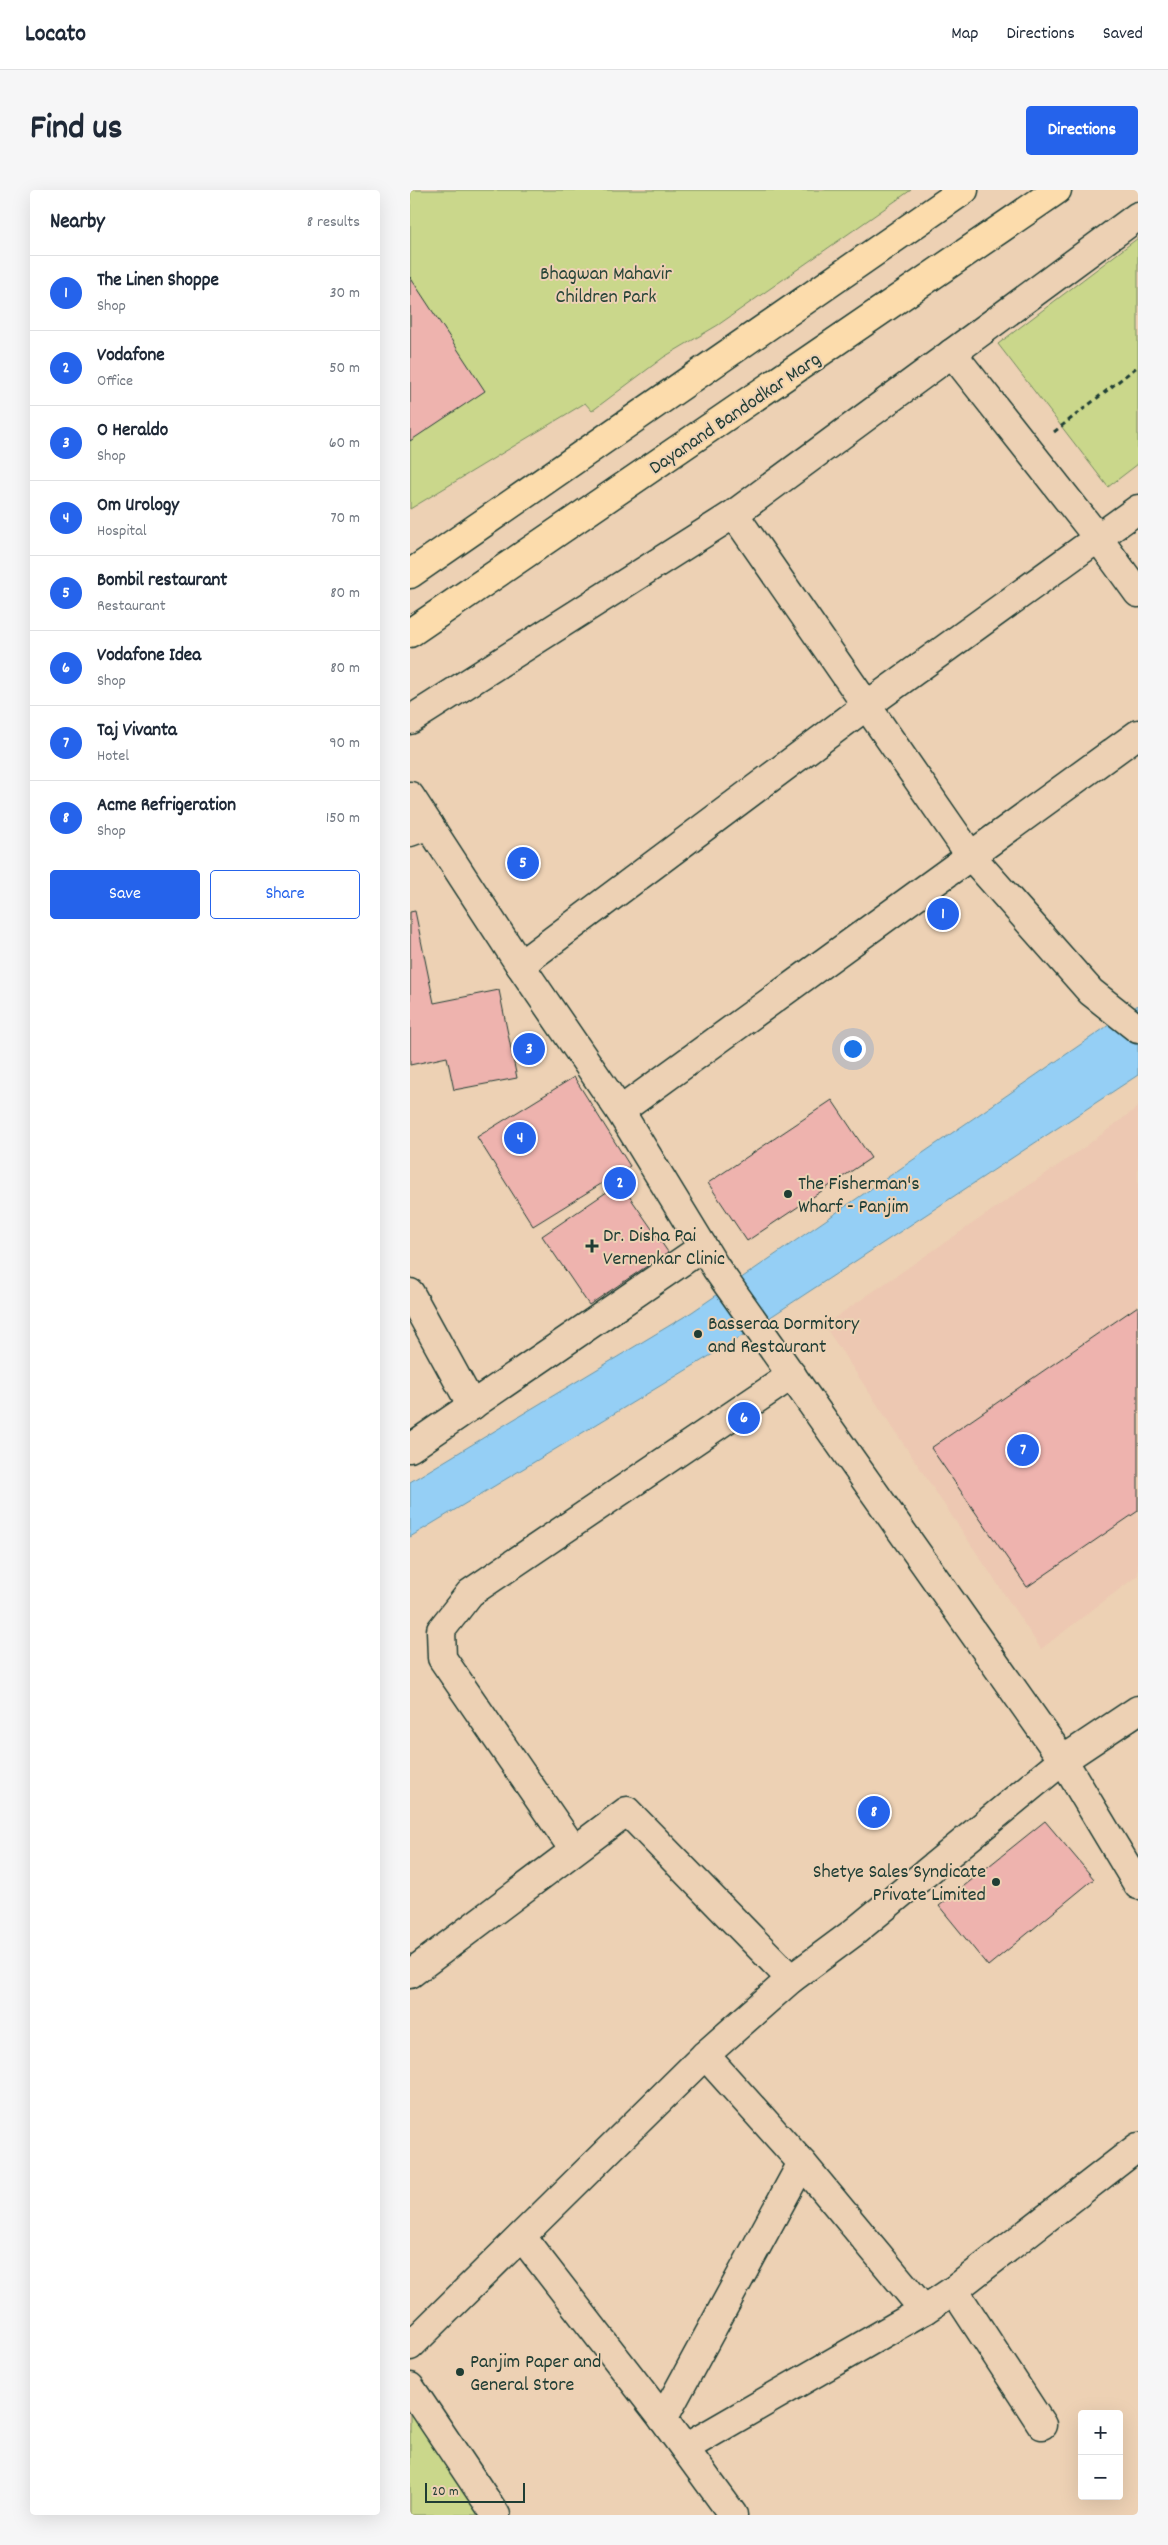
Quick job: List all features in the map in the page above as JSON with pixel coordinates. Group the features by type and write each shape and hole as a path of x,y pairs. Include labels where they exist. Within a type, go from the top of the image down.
{"main road":[{"path":"410,574 964,190"},
{"name":"Dayanand Bandodkar Marg","path":"410,633 1057,190"}],"street":[{"path":"410,720 734,514 1138,216"},
{"path":"952,353 1098,538 1138,593"},
{"path":"520,965 866,706 1138,509"},
{"path":"734,514 970,855 1091,992 1138,1029"},
{"path":"620,1111 1138,734"},
{"path":"410,796 420,828 520,965 620,1111 710,1257 1063,1760 1138,1885"},
{"path":"410,1448 472,1406 710,1257"},
{"path":"410,1293 472,1406"},
{"path":"574,1850 442,1658 441,1630 470,1593 792,1375"},
{"path":"410,2346 705,2055 791,1979 853,1934 1063,1760 1138,1710"},
{"path":"410,1974 627,1811 791,1979"},
{"path":"705,2055 802,2163 924,2310"},
{"path":"685,2448 924,2310 954,2290 1138,2147"},
{"path":"663,2419 802,2163"},
{"path":"522,2237 663,2419 733,2515"},
{"path":"954,2290 1042,2425"},
{"path":"410,2387 496,2515"}],"path":[{"path":"1030,451 1138,366"}],"shaded area":[{"path":"1138,1107 1138,1575 1041,1649 824,1325 1082,1149"}],"green space":[{"name":"Bhagwan Mahavir Children Park","path":"410,190 911,190 718,325 664,357 592,411 585,403 410,509"},
{"path":"1138,238 1138,464 1108,487 998,344"},
{"path":"413,2412 480,2515 410,2515 410,2413"}],"water":[{"path":"1138,1005 1138,1075 731,1343 410,1537 410,1482 692,1312"}],"building":[{"path":"410,277 485,391 410,441"},
{"path":"415,911 434,1003 499,990 517,1078 454,1090 447,1057 410,1065 410,912"},
{"path":"574,1077 630,1166 533,1226 477,1137"},
{"path":"832,1100 871,1158 747,1241 708,1183"},
{"path":"620,1183 668,1252 589,1305 542,1236"},
{"path":"1138,1306 1138,1511 1027,1587 931,1448"},
{"path":"1045,1821 1094,1879 988,1966 939,1906"}],"place":[{"name":"Bombil restaurant","path":"523,863"},
{"name":"The Linen Shoppe","path":"943,914"},
{"name":"O Heraldo","path":"529,1049"},
{"name":"Om Urology","path":"520,1138"},
{"name":"Vodafone","path":"620,1183"},
{"name":"The Fisherman's Wharf - Panjim","path":"788,1194"},
{"name":"Dr. Disha Pai Vernenkar Clinic","path":"592,1246"},
{"name":"Basseraa Dormitory and Restaurant","path":"698,1334"},
{"name":"Vodafone Idea","path":"744,1418"},
{"name":"Taj Vivanta","path":"1023,1450"},
{"name":"Acme Refrigeration","path":"874,1812"},
{"name":"Shetye Sales Syndicate Private Limited","path":"996,1882"},
{"name":"Panjim Paper and General Store","path":"460,2372"}]}
